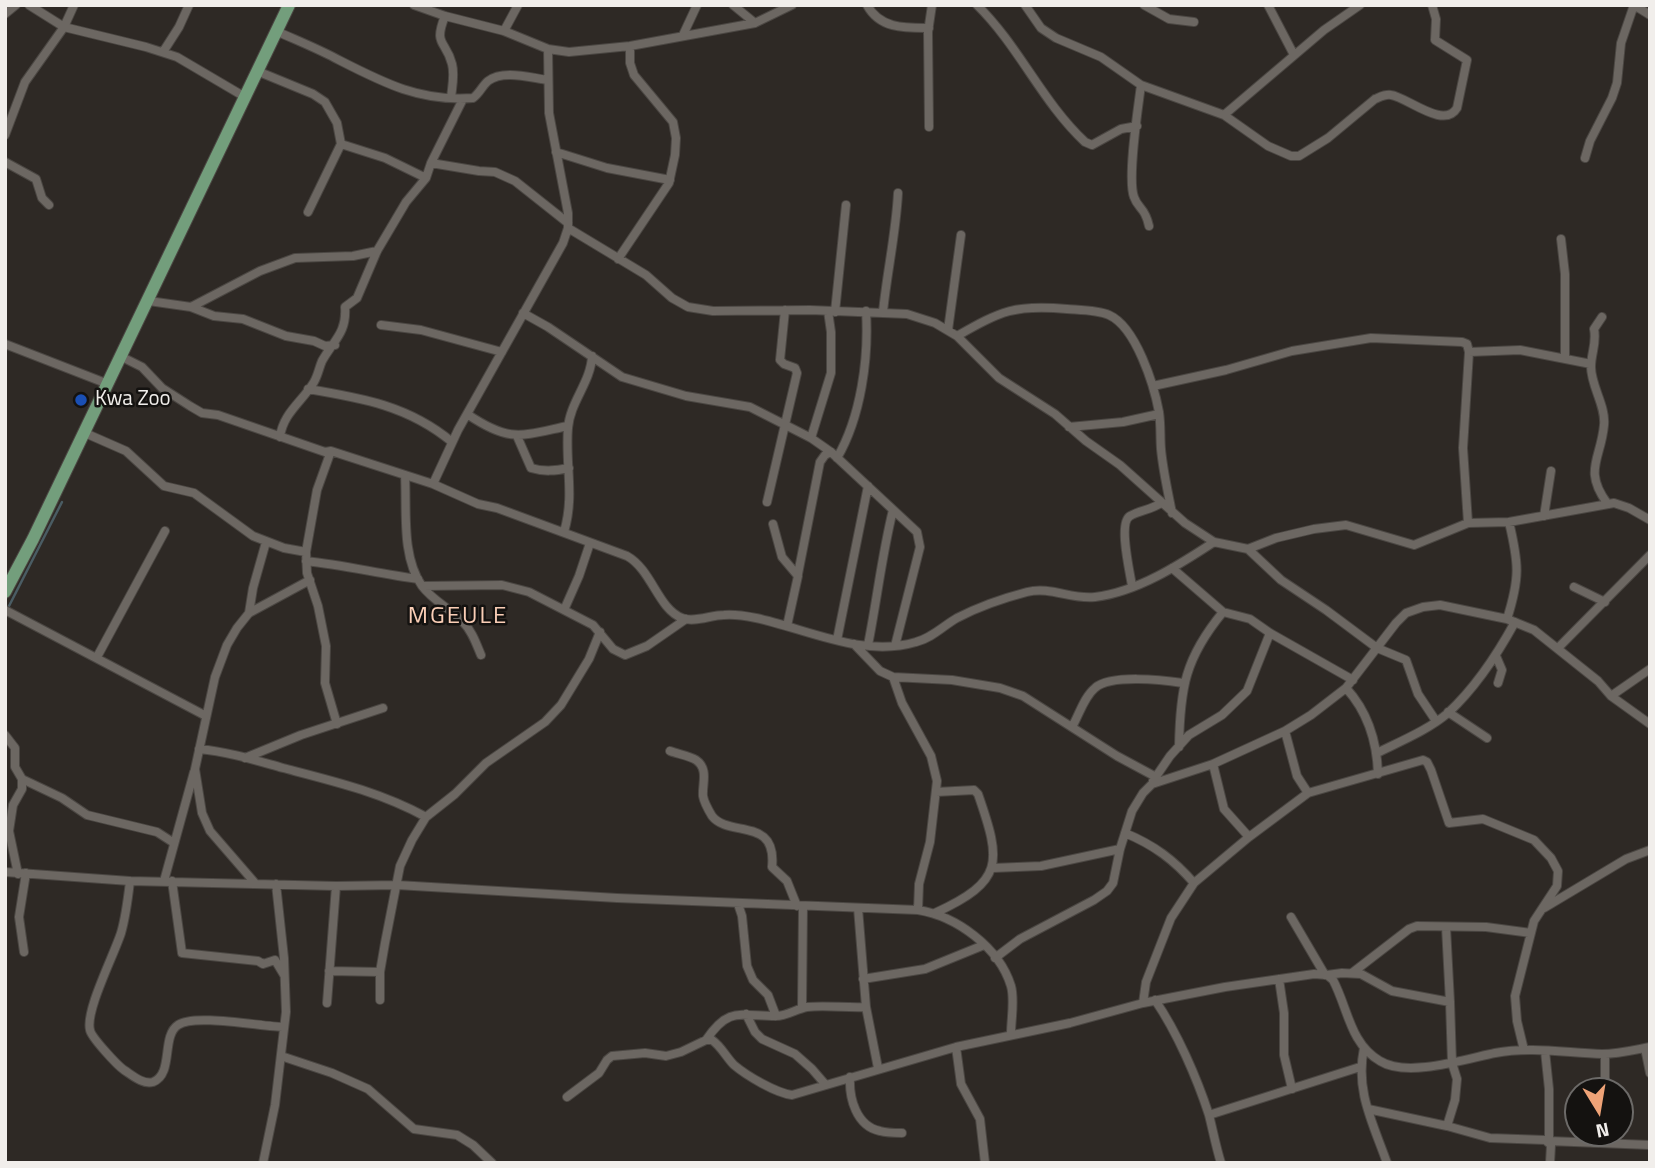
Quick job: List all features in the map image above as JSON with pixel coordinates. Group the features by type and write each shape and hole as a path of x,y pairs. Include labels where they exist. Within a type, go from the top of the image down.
{"main road":[{"path":"5,592 85,433 289,5"}],"street":[{"path":"5,14 16,5"},
{"path":"29,5 64,27 177,57 245,97"},
{"path":"5,135 25,82 64,27 74,5"},
{"path":"163,52 189,5"},
{"path":"414,5 504,31 548,49 569,52 630,46 755,23 792,5"},
{"path":"504,31 518,5"},
{"path":"683,35 697,5"},
{"path":"733,5 755,23"},
{"path":"867,5 872,14 892,26 929,27"},
{"path":"929,127 929,27 932,5"},
{"path":"977,5 998,29 1038,87 1084,142 1092,145 1121,129 1137,125"},
{"path":"1025,5 1041,28 1049,33 1101,57 1141,85 1224,115 1268,146 1291,156 1299,156 1328,138 1384,95 1392,95 1414,107 1451,115 1457,108 1467,60 1436,40 1436,19 1432,5"},
{"path":"1144,5 1169,19 1194,22"},
{"path":"1268,5 1294,55"},
{"path":"1224,115 1324,30 1360,5"},
{"path":"1585,158 1590,141 1618,83 1621,43 1634,5 1650,15"},
{"path":"445,16 439,34 440,42 452,62 451,98"},
{"path":"276,31 334,57 374,79 401,90 432,97 463,99 476,96 489,80 500,76 548,80"},
{"path":"618,259 670,180 675,155 676,128 634,75 630,63 630,46"},
{"path":"433,484 467,414 563,243 568,226 550,113 548,49"},
{"path":"257,71 313,94 325,102 337,123 341,144 308,212"},
{"path":"1141,85 1132,174 1133,196 1147,213 1149,226"},
{"path":"279,437 282,423 314,382 322,360 335,345 346,318 345,307 357,298 377,251 406,202 426,178 463,99"},
{"path":"341,144 385,158 426,178"},
{"path":"556,152 607,168 670,180"},
{"path":"5,162 36,178 42,198 49,205"},
{"path":"431,163 495,172 514,181 568,226 646,275 672,298 688,307 713,311 866,311 907,314 948,330 999,378 1055,414 1120,465 1172,513 1214,542 1248,549 1281,580 1377,648 1406,660 1418,694 1436,721"},
{"path":"883,312 886,276 895,241 898,193"},
{"path":"811,438 831,373 832,312 846,205"},
{"path":"948,330 961,235"},
{"path":"1561,239 1565,274 1565,359"},
{"path":"191,307 260,271 295,258 353,256 377,251"},
{"path":"149,300 191,307 214,316 243,319 286,336 325,346 335,345"},
{"path":"957,336 995,315 1015,308 1046,306 1108,314 1119,322 1127,331 1153,386 1172,513"},
{"path":"767,502 797,373 795,368 780,360 785,310"},
{"path":"787,626 820,462 825,455 834,455 848,439 864,373 868,341 866,311"},
{"path":"523,313 622,377 686,396 750,407 811,438 834,455 917,531 920,539 895,646"},
{"path":"1602,317 1594,329 1596,342 1591,364 1604,424 1597,453 1595,482 1607,503"},
{"path":"381,325 421,330 502,352"},
{"path":"1153,386 1226,370 1292,351 1371,338 1457,341 1467,344 1469,352 1462,448 1468,523"},
{"path":"5,344 108,384"},
{"path":"1469,352 1508,349 1591,364"},
{"path":"120,356 142,367 162,388 202,413 218,415 324,452 331,451 433,484 478,504 564,531 638,562 672,611 686,619"},
{"path":"564,531 570,512 571,496 568,426 592,367 592,356"},
{"path":"308,389 400,410 425,421 452,442"},
{"path":"467,414 502,434 517,436 568,426"},
{"path":"1069,427 1123,422 1159,414"},
{"path":"85,433 126,451 164,486 194,493 253,536 266,542 306,556 420,583 502,585 530,592 593,625 613,649 625,655 647,646 686,619 728,614 855,644 895,646 915,643 929,638 957,618 976,609 1027,592 1045,589 1094,597 1132,586 1172,568 1214,542"},
{"path":"517,436 531,468 540,471 569,468"},
{"path":"331,451 317,490 306,556 326,646 325,683 337,724"},
{"path":"1544,516 1551,471"},
{"path":"405,475 411,566 420,583 437,602 461,620 471,632 481,654"},
{"path":"837,640 868,486"},
{"path":"1132,586 1123,534 1126,521 1132,515 1152,509 1161,503"},
{"path":"1248,549 1276,538 1346,524 1412,545 1468,523 1508,523 1607,503 1629,508 1649,518"},
{"path":"868,645 885,539 893,510"},
{"path":"1377,753 1448,712 1478,681 1496,656 1511,620 1518,573 1508,523"},
{"path":"773,524 782,557 798,574"},
{"path":"97,657 165,531"},
{"path":"249,613 266,542"},
{"path":"564,610 590,543"},
{"path":"1558,648 1650,555"},
{"path":"1172,568 1223,612 1250,619 1353,680"},
{"path":"285,978 275,960 262,964 258,961 182,953 168,881 174,843 195,769 215,677 227,645 249,613 310,580"},
{"path":"1574,587 1605,602"},
{"path":"855,644 880,671 893,677 952,680 1000,688 1023,696 1154,780 1213,764 1285,731 1346,688 1396,622 1406,614 1423,607 1440,605 1511,620 1534,631 1598,681 1611,696 1650,724"},
{"path":"5,610 206,716"},
{"path":"1179,747 1183,683 1206,633 1223,612"},
{"path":"380,1000 380,972 400,866 426,817 455,794 486,763 545,722 561,705 584,668 600,632"},
{"path":"995,957 1020,939 1107,891 1113,883 1120,849 1136,803 1189,735 1222,715 1247,691 1270,633"},
{"path":"1496,656 1502,670 1498,683"},
{"path":"1611,696 1650,669"},
{"path":"893,677 902,704 931,756 937,781 930,842 919,884 918,910"},
{"path":"1072,727 1092,690 1100,684 1139,680 1183,683"},
{"path":"1346,688 1363,710 1377,753 1378,774"},
{"path":"245,758 301,734 383,708"},
{"path":"1448,712 1488,738"},
{"path":"1285,731 1297,776 1308,793"},
{"path":"5,735 15,748 15,767 22,779 22,789 13,805 9,831 22,874 19,917 24,952"},
{"path":"199,749 227,751 245,758 339,781 395,800 426,817"},
{"path":"670,751 696,760 703,767 703,799 712,816 718,821 751,830 762,836 772,849 772,867 787,881 800,906 803,1007"},
{"path":"1143,1003 1146,982 1171,918 1194,883 1308,793 1424,760 1431,770 1449,823 1483,819 1537,841 1551,858 1559,876 1557,886 1534,920 1515,996 1517,1021 1524,1050"},
{"path":"1213,764 1224,809 1249,837"},
{"path":"195,769 202,813 210,831 255,883"},
{"path":"22,779 62,798 87,815 157,832 174,843"},
{"path":"935,913 961,901 978,888 988,879 993,868 992,842 978,794 974,790 936,792"},
{"path":"1125,833 1164,853 1194,883"},
{"path":"993,868 1041,866 1120,849"},
{"path":"1542,910 1626,859 1650,850"},
{"path":"5,872 130,881 397,886 738,904 918,910 935,913 956,922 995,957 1011,986 1011,1034"},
{"path":"130,881 120,937 94,1003 89,1026 90,1033 111,1059 139,1079 150,1083 155,1081 163,1070 170,1040 178,1024 214,1021 284,1027"},
{"path":"263,1163 270,1139 284,1027 285,978 276,884"},
{"path":"327,1003 336,886"},
{"path":"738,904 742,916 747,966 753,980 768,995 776,1016"},
{"path":"858,908 866,1007 878,1068"},
{"path":"1291,917 1326,975 1338,989 1351,1026 1364,1048 1387,1065 1404,1068 1452,1063 1497,1052 1524,1050 1605,1054 1647,1047 1650,1073"},
{"path":"1352,973 1409,929 1425,925 1486,927 1531,933"},
{"path":"1446,927 1452,1063 1457,1073 1457,1089 1447,1126"},
{"path":"863,979 925,969 984,945"},
{"path":"329,971 380,972"},
{"path":"706,1040 717,1043 735,1065 784,1094 793,1095 956,1047 1070,1023 1155,1000 1314,974 1361,974 1392,991 1450,1002"},
{"path":"1279,979 1284,1013 1284,1055 1292,1089"},
{"path":"1155,1000 1177,1039 1209,1115 1221,1163"},
{"path":"566,1097 599,1073 612,1056 645,1053 666,1056 681,1052 706,1040 716,1026 731,1015 776,1016 803,1007 866,1007"},
{"path":"746,1014 755,1032 762,1039 795,1055 813,1069 825,1084"},
{"path":"956,1047 961,1084 980,1119 985,1163"},
{"path":"1364,1048 1360,1077 1387,1163"},
{"path":"1545,1051 1549,1089 1550,1163"},
{"path":"1605,1054 1605,1077"},
{"path":"281,1056 332,1073 368,1089 414,1129 457,1136 473,1144 492,1163"},
{"path":"1209,1115 1360,1067"},
{"path":"850,1077 850,1094"},
{"path":"835,1081 850,1094 864,1124 879,1131 902,1133"},
{"path":"1368,1109 1490,1138 1650,1145"}],"waterway":[{"path":"8,608 62,502"}],"place":[{"name":"Kwa Zoo","path":"81,400"}],"district":[{"name":"MGEULE","path":"458,617"}]}
